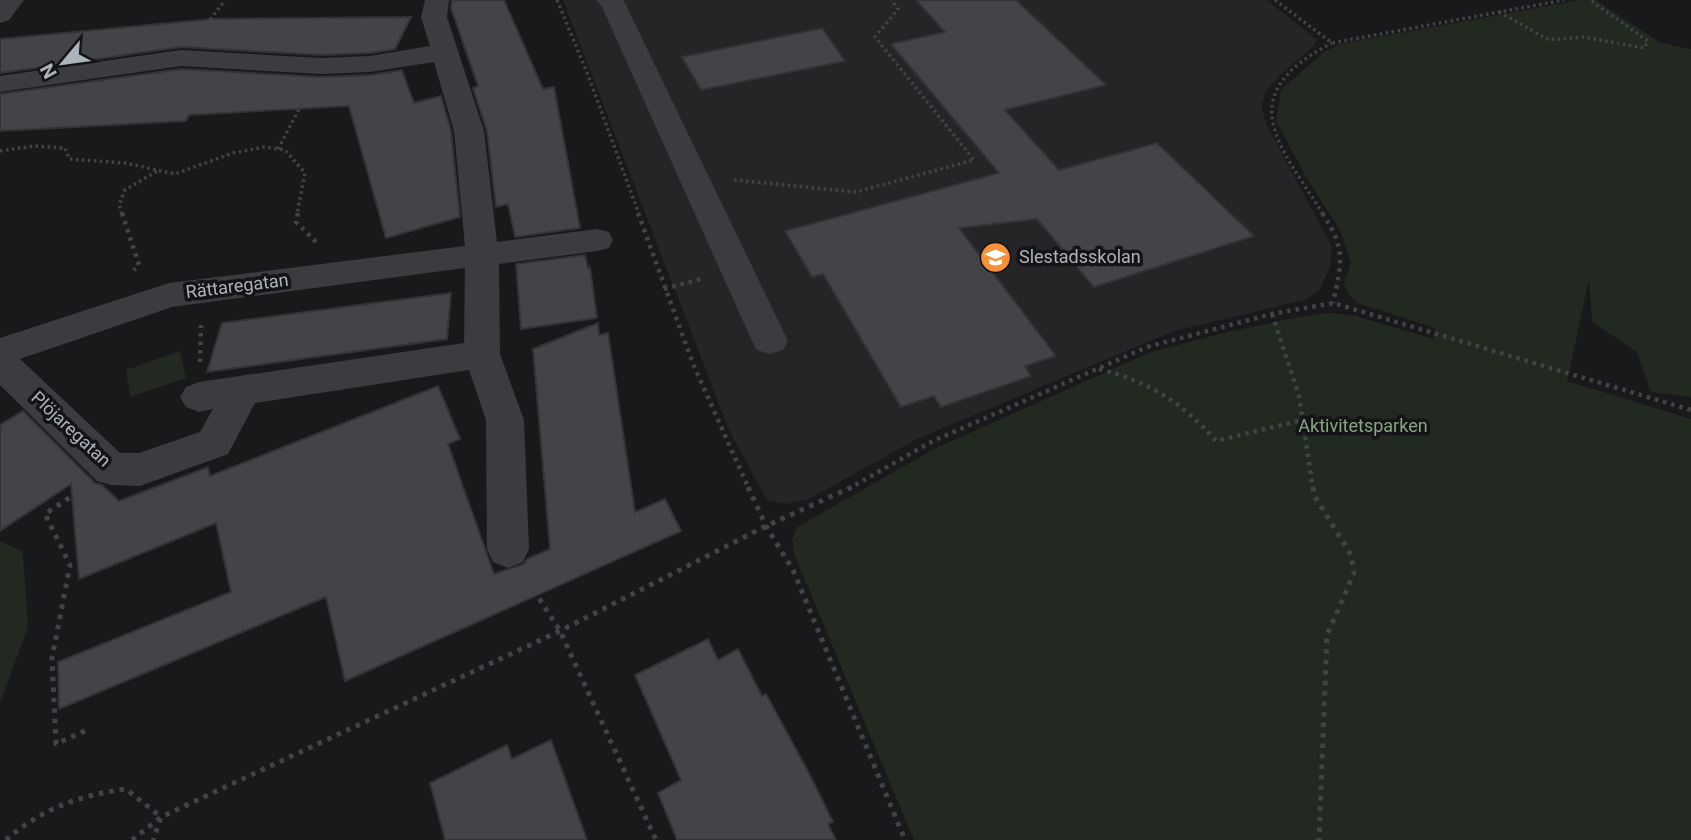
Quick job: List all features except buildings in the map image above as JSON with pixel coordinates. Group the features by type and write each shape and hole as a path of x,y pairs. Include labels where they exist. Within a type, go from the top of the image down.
{"street":[{"path":"0,15 12,0"},
{"path":"437,0 434,17 469,131 482,255 482,354 505,420 508,549"},
{"path":"608,0 613,4 770,341"},
{"path":"0,84 181,58 322,66 370,64 444,52"},
{"name":"Rättaregatan","path":"0,352 169,295 597,240"},
{"path":"199,397 482,354"},
{"name":"Plöjaregatan","path":"0,362 111,469 140,470 214,443 243,390"}],"path":[{"path":"556,0 588,75 693,364 766,526 793,570 905,840"},
{"path":"699,187 731,180 856,192 974,160 875,37 898,9 891,0"},
{"path":"1275,0 1332,43"},
{"path":"1333,303 1341,250 1329,224 1280,142 1270,117 1274,92 1287,75 1319,49 1332,43 1564,0"},
{"path":"1498,12 1549,40 1583,37 1644,48 1648,41 1590,0"},
{"path":"278,149 322,66"},
{"path":"0,151 34,146 65,148 69,159 125,163 175,174 233,153 264,147 285,150 305,173 296,222 318,244 316,276"},
{"path":"94,320 139,265 119,205 125,190 158,170"},
{"path":"199,397 201,330 207,290"},
{"path":"132,840 161,817 560,631 766,526 854,486 933,441 1147,347 1272,314 1333,303 1691,410"},
{"path":"1272,314 1298,396 1314,495 1351,555 1354,573 1327,635 1319,840"},
{"path":"1098,369 1130,376 1152,385 1196,417 1216,441 1302,420"},
{"path":"89,729 56,744 52,658 69,565 45,514 111,469"},
{"path":"508,549 560,631 656,840"},
{"path":"6,840 50,808 90,792 126,789 161,817"},
{"path":"153,840 161,817"}],"shaded area":[{"name":"Slestadsskolan","path":"563,0 1267,0 1317,40 1314,46 1282,73 1266,91 1261,107 1267,125 1332,247 1330,267 1320,289 1304,300 1174,331 917,439 809,499 785,504 767,500 729,430"}],"green space":[{"name":"Aktivitetsparken","path":"1580,0 1595,0 1661,43 1691,49 1691,397 1651,392 1637,352 1592,322 1589,280 1567,381 1691,419 1691,840 914,840 794,554 792,539 797,527 936,448 1151,352 1232,331 1332,313 1356,316 1433,339 1435,328 1358,303 1349,295 1344,283 1351,263 1341,232 1305,175 1276,121 1281,90 1324,52 1340,44"},
{"path":"180,351 186,378 130,397 126,370"},
{"path":"0,541 23,552 28,627 0,703"}],"place":[{"name":"Slestadsskolan","path":"996,257"}]}
